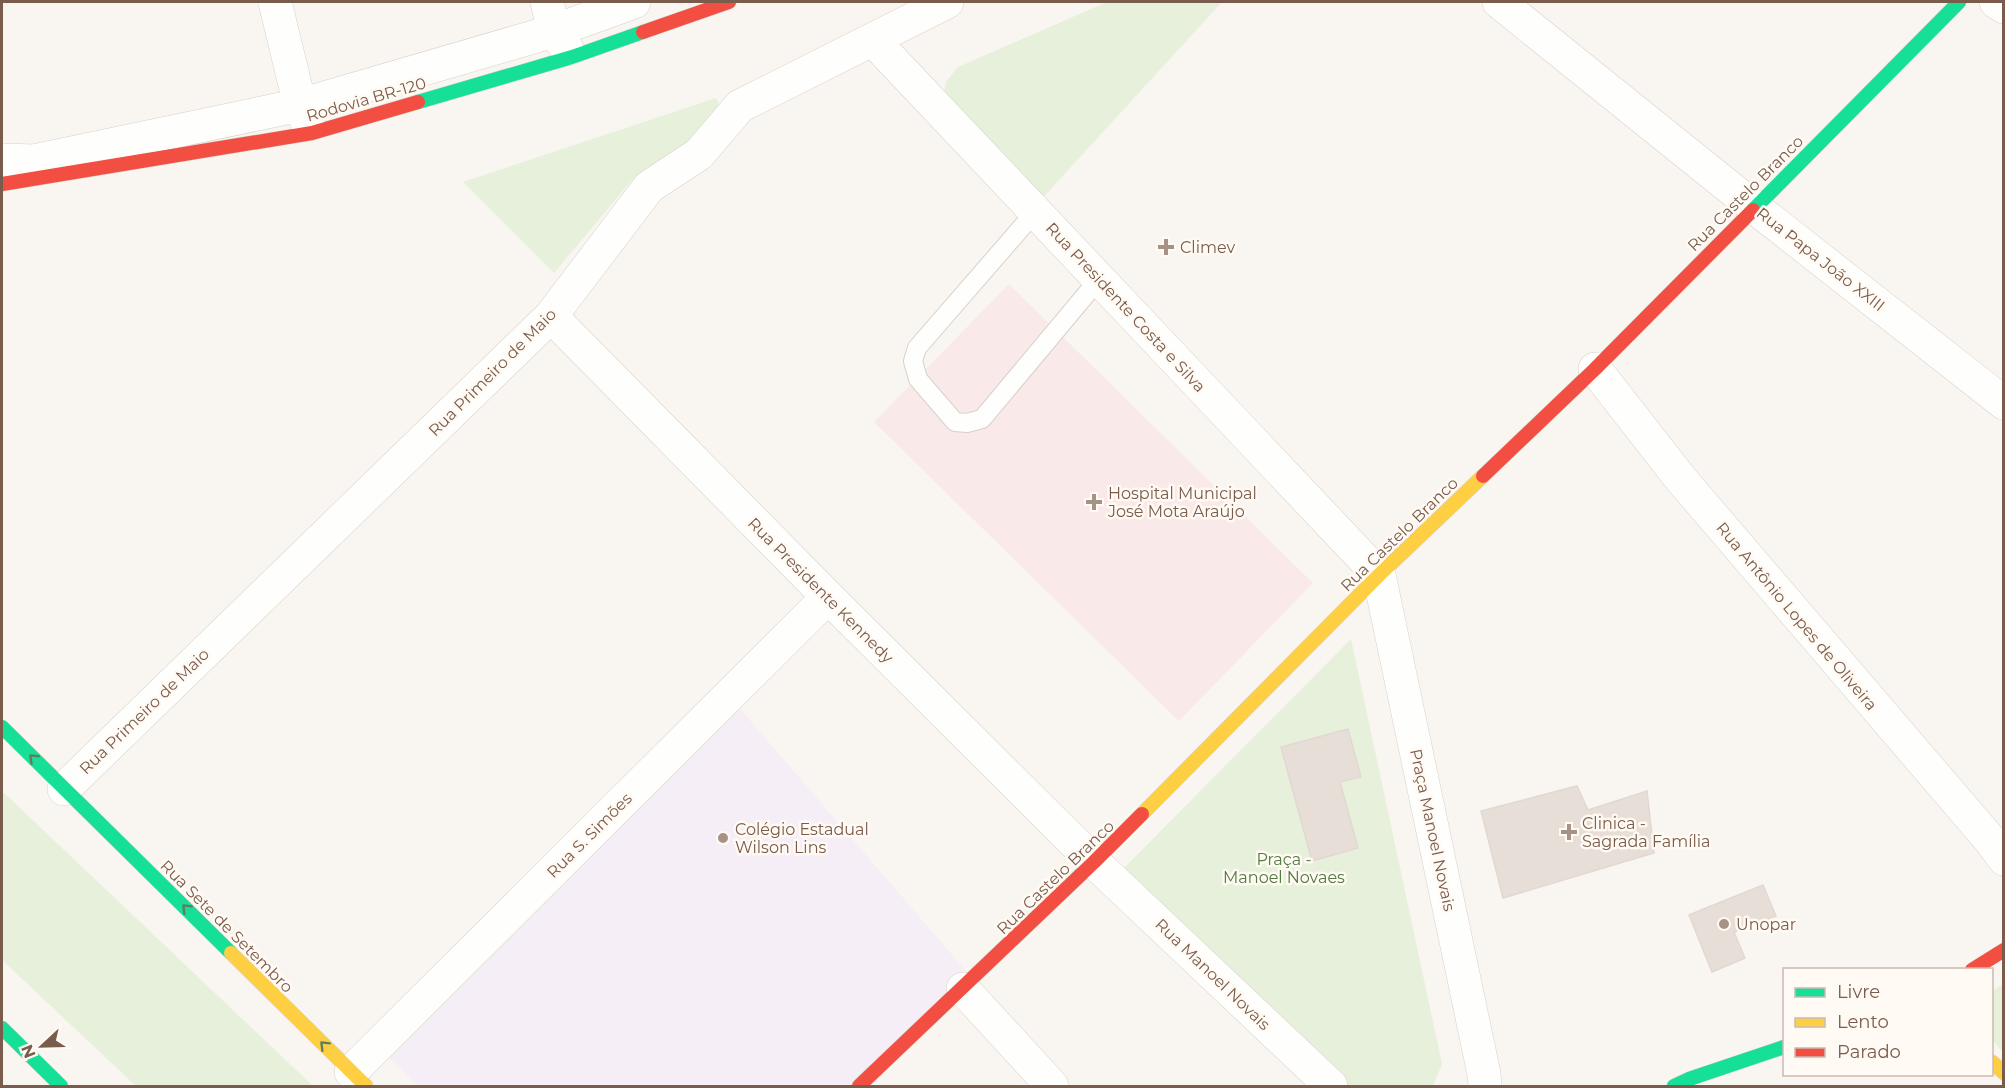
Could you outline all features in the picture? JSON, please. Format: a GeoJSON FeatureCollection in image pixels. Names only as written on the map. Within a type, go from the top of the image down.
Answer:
{"type":"FeatureCollection","features":[{"type":"Feature","properties":{"kind":"street"},"geometry":{"type":"LineString","coordinates":[[274,2],[306,119]]}},
{"type":"Feature","properties":{"kind":"street"},"geometry":{"type":"LineString","coordinates":[[2,160],[34,161],[306,119],[634,2]]}},
{"type":"Feature","properties":{"kind":"street"},"geometry":{"type":"LineString","coordinates":[[558,30],[729,2]]}},
{"type":"Feature","properties":{"kind":"street","name":"Rua Primeiro de Maio"},"geometry":{"type":"LineString","coordinates":[[64,789],[551,316],[649,187],[699,154],[740,106],[947,2]]}},
{"type":"Feature","properties":{"kind":"street","name":"Rua Papa João XXIII"},"geometry":{"type":"LineString","coordinates":[[1499,2],[1754,207],[2004,403]]}},
{"type":"Feature","properties":{"kind":"street","name":"Rua Castelo Branco"},"geometry":{"type":"LineString","coordinates":[[859,1086],[1094,862],[1379,575],[1595,369],[1959,2]]}},
{"type":"Feature","properties":{"kind":"street"},"geometry":{"type":"LineString","coordinates":[[1996,2],[2004,8]]}},
{"type":"Feature","properties":{"kind":"street","name":"Rua Presidente Costa e Silva"},"geometry":{"type":"LineString","coordinates":[[873,39],[1379,575]]}},
{"type":"Feature","properties":{"kind":"street","name":"Rodovia BR-120"},"geometry":{"type":"LineString","coordinates":[[2,184],[306,119]]}},
{"type":"Feature","properties":{"kind":"street","name":"Rua Presidente Kennedy"},"geometry":{"type":"LineString","coordinates":[[551,316],[1094,862]]}},
{"type":"Feature","properties":{"kind":"street","name":"Rua Antônio Lopes de Oliveira"},"geometry":{"type":"LineString","coordinates":[[1595,369],[1680,478],[1990,840],[2004,860]]}},
{"type":"Feature","properties":{"kind":"street","name":"Praça Manoel Novais"},"geometry":{"type":"LineString","coordinates":[[1379,575],[1480,1082]]}},
{"type":"Feature","properties":{"kind":"street","name":"Rua S. Simões"},"geometry":{"type":"LineString","coordinates":[[359,1079],[828,597]]}},
{"type":"Feature","properties":{"kind":"street","name":"Rua Sete de Setembro"},"geometry":{"type":"LineString","coordinates":[[2,728],[359,1079]]}},
{"type":"Feature","properties":{"kind":"street","name":"Rua Manoel Novais"},"geometry":{"type":"LineString","coordinates":[[1094,862],[1331,1086]]}},
{"type":"Feature","properties":{"kind":"street"},"geometry":{"type":"LineString","coordinates":[[1974,968],[2004,950]]}},
{"type":"Feature","properties":{"kind":"street"},"geometry":{"type":"LineString","coordinates":[[963,989],[1052,1086]]}},
{"type":"Feature","properties":{"kind":"street"},"geometry":{"type":"LineString","coordinates":[[2,1028],[61,1086]]}},
{"type":"Feature","properties":{"kind":"street"},"geometry":{"type":"LineString","coordinates":[[1674,1086],[1783,1048]]}},
{"type":"Feature","properties":{"kind":"lane"},"geometry":{"type":"LineString","coordinates":[[1035,212],[917,348],[913,361],[918,379],[955,422],[967,423],[982,419],[1099,279]]}},
{"type":"Feature","properties":{"kind":"lane"},"geometry":{"type":"LineString","coordinates":[[1990,1086],[2003,1073]]}},
{"type":"Feature","properties":{"kind":"shaded area","name":"Hospital Municipal José Mota Araújo"},"geometry":{"type":"Polygon","coordinates":[[[1009,284],[1313,583],[1179,721],[874,422],[1009,284]]]}},
{"type":"Feature","properties":{"kind":"shaded area","name":"Colégio Estadual Wilson Lins"},"geometry":{"type":"Polygon","coordinates":[[[729,696],[973,979],[852,1086],[419,1086],[388,1057],[729,696]]]}},
{"type":"Feature","properties":{"kind":"green space"},"geometry":{"type":"Polygon","coordinates":[[[1107,2],[1222,2],[1038,203],[944,93],[946,82],[958,67],[1107,2]]]}},
{"type":"Feature","properties":{"kind":"green space"},"geometry":{"type":"Polygon","coordinates":[[[716,98],[727,119],[632,180],[554,273],[463,182],[716,98]]]}},
{"type":"Feature","properties":{"kind":"green space","name":"Praça - Manoel Novaes"},"geometry":{"type":"Polygon","coordinates":[[[1351,639],[1442,1064],[1433,1086],[1343,1086],[1122,870],[1351,639]]]}},
{"type":"Feature","properties":{"kind":"green space"},"geometry":{"type":"Polygon","coordinates":[[[2,791],[313,1086],[136,1086],[2,960],[2,791]]]}},
{"type":"Feature","properties":{"kind":"green space"},"geometry":{"type":"Polygon","coordinates":[[[2003,984],[2003,1052],[1993,1041],[1993,990],[2003,984]]]}},
{"type":"Feature","properties":{"kind":"building"},"geometry":{"type":"Polygon","coordinates":[[[1348,729],[1361,777],[1340,782],[1358,848],[1312,861],[1281,747],[1348,729]]]}},
{"type":"Feature","properties":{"kind":"building","name":"Clinica - Sagrada Família"},"geometry":{"type":"Polygon","coordinates":[[[1577,786],[1588,810],[1647,791],[1654,853],[1503,898],[1481,811],[1577,786]]]}},
{"type":"Feature","properties":{"kind":"building","name":"Unopar"},"geometry":{"type":"Polygon","coordinates":[[[1763,885],[1776,916],[1734,932],[1745,958],[1712,972],[1689,915],[1763,885]]]}},
{"type":"Feature","properties":{"kind":"traffic: fast"},"geometry":{"type":"LineString","coordinates":[[1753,210],[1959,2]]}},
{"type":"Feature","properties":{"kind":"traffic: fast"},"geometry":{"type":"LineString","coordinates":[[418,102],[572,57],[643,32]]}},
{"type":"Feature","properties":{"kind":"traffic: fast"},"geometry":{"type":"LineString","coordinates":[[2,727],[231,953]]}},
{"type":"Feature","properties":{"kind":"traffic: fast"},"geometry":{"type":"LineString","coordinates":[[2,1028],[61,1086]]}},
{"type":"Feature","properties":{"kind":"traffic: fast"},"geometry":{"type":"LineString","coordinates":[[1674,1086],[1783,1047]]}},
{"type":"Feature","properties":{"kind":"traffic: slow"},"geometry":{"type":"LineString","coordinates":[[1142,814],[1379,575],[1483,476]]}},
{"type":"Feature","properties":{"kind":"traffic: slow"},"geometry":{"type":"LineString","coordinates":[[231,953],[366,1086]]}},
{"type":"Feature","properties":{"kind":"traffic: slow"},"geometry":{"type":"LineString","coordinates":[[1993,1063],[2004,1073]]}},
{"type":"Feature","properties":{"kind":"traffic: jam"},"geometry":{"type":"LineString","coordinates":[[643,32],[729,2]]}},
{"type":"Feature","properties":{"kind":"traffic: jam"},"geometry":{"type":"LineString","coordinates":[[2,184],[312,133],[418,102]]}},
{"type":"Feature","properties":{"kind":"traffic: jam"},"geometry":{"type":"LineString","coordinates":[[1483,476],[1595,369],[1753,210]]}},
{"type":"Feature","properties":{"kind":"traffic: jam"},"geometry":{"type":"LineString","coordinates":[[859,1086],[1142,814]]}},
{"type":"Feature","properties":{"kind":"traffic: jam"},"geometry":{"type":"LineString","coordinates":[[1975,968],[2004,950]]}},
{"type":"Feature","properties":{"kind":"place","name":"Climev"},"geometry":{"type":"Point","coordinates":[1166,247]}},
{"type":"Feature","properties":{"kind":"place","name":"Hospital Municipal José Mota Araújo"},"geometry":{"type":"Point","coordinates":[1094,502]}},
{"type":"Feature","properties":{"kind":"place","name":"Clinica - Sagrada Família"},"geometry":{"type":"Point","coordinates":[1569,832]}},
{"type":"Feature","properties":{"kind":"place","name":"Colégio Estadual Wilson Lins"},"geometry":{"type":"Point","coordinates":[723,838]}},
{"type":"Feature","properties":{"kind":"place","name":"Unopar"},"geometry":{"type":"Point","coordinates":[1724,924]}}]}
